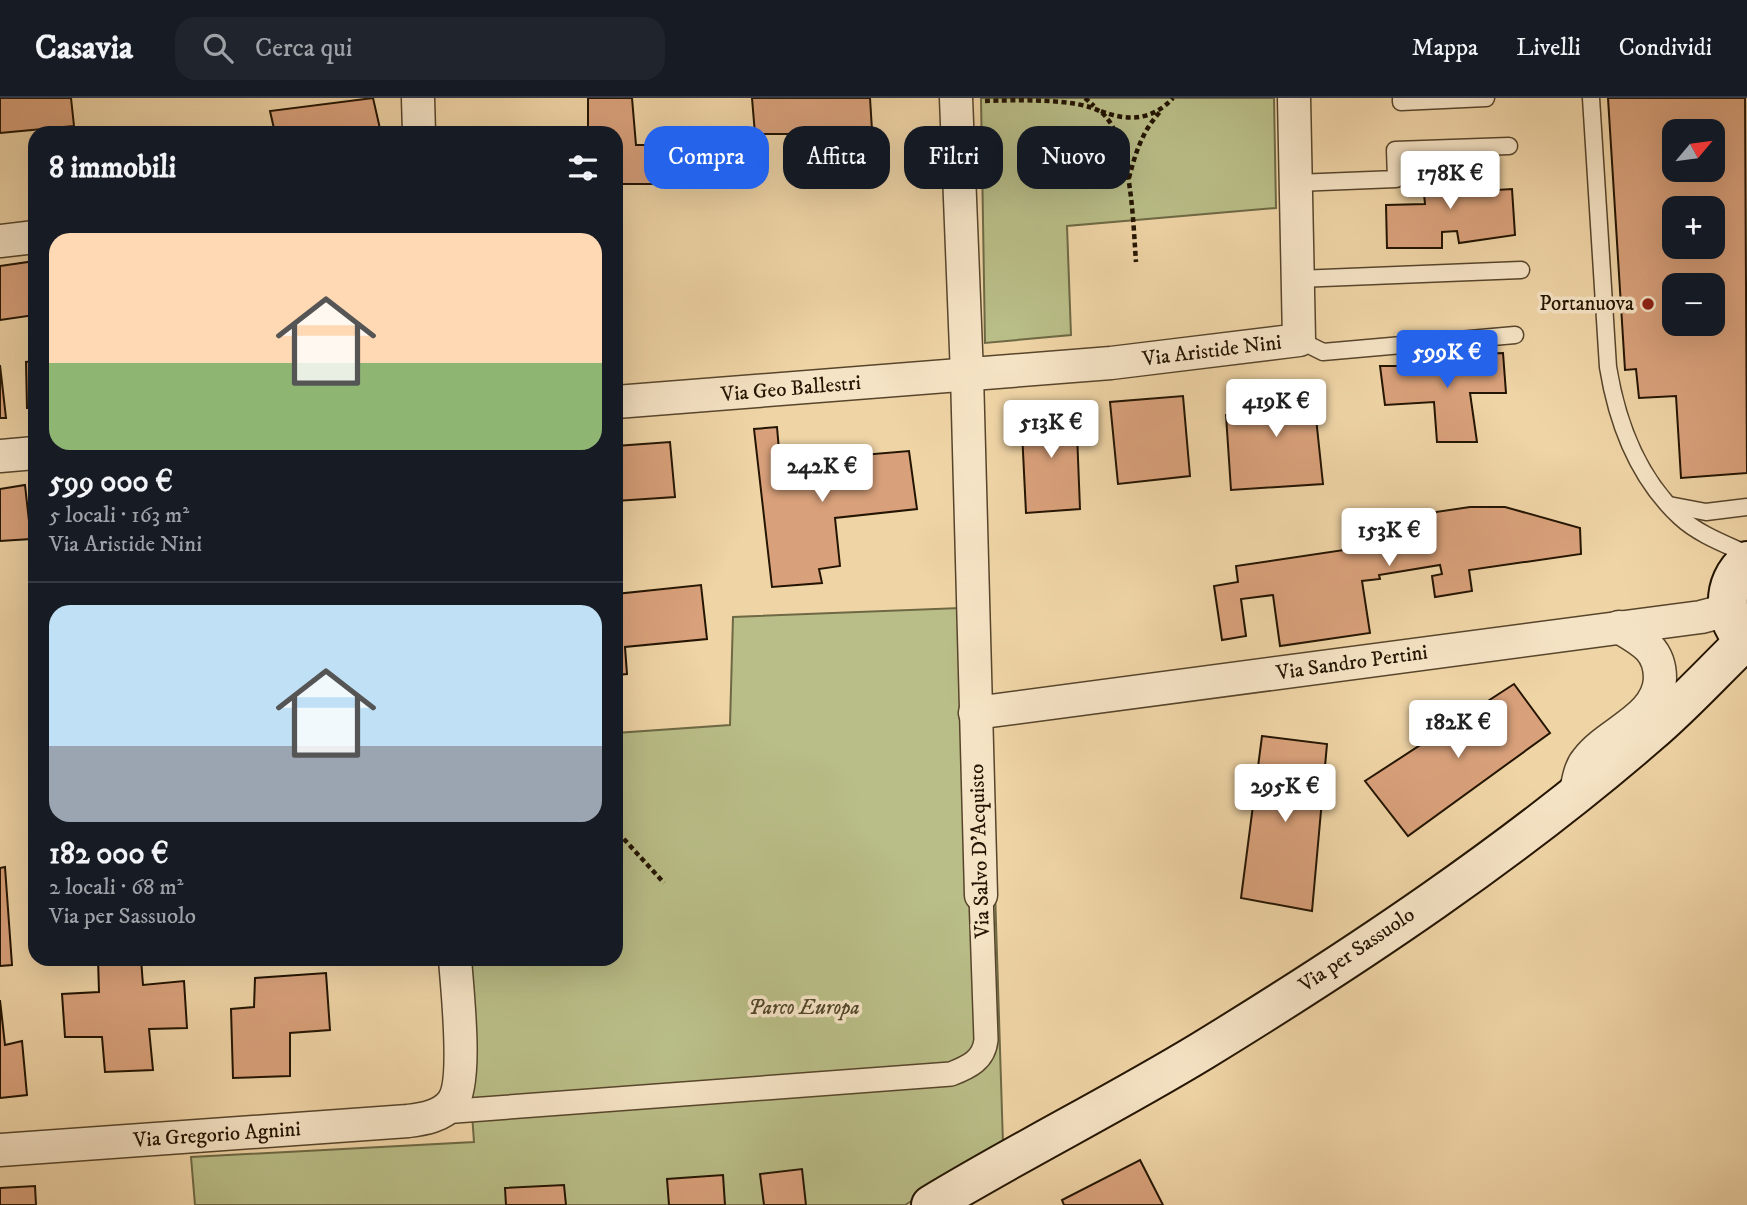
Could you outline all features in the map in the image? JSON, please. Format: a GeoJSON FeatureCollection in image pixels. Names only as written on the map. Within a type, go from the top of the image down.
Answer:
{"type":"FeatureCollection","features":[{"type":"Feature","properties":{"kind":"main road"},"geometry":{"type":"LineString","coordinates":[[1740,631],[1728,594],[1732,579],[1747,561]]}},
{"type":"Feature","properties":{"kind":"main road","name":"Via per Sassuolo"},"geometry":{"type":"LineString","coordinates":[[931,1205],[1112,1104],[1258,1016],[1423,906],[1575,795],[1652,732],[1740,631]]}},
{"type":"Feature","properties":{"kind":"street"},"geometry":{"type":"LineString","coordinates":[[418,98],[419,126]]}},
{"type":"Feature","properties":{"kind":"street","name":"Via Aristide Nini"},"geometry":{"type":"LineString","coordinates":[[967,375],[1111,363],[1300,340],[1294,98]]}},
{"type":"Feature","properties":{"kind":"street","name":"Via Salvo D'Acquisto"},"geometry":{"type":"LineString","coordinates":[[438,1114],[951,1074],[960,1071],[985,1051],[967,375],[956,100]]}},
{"type":"Feature","properties":{"kind":"street"},"geometry":{"type":"LineString","coordinates":[[0,241],[28,238]]}},
{"type":"Feature","properties":{"kind":"street","name":"Via Geo Ballestri"},"geometry":{"type":"LineString","coordinates":[[623,401],[967,375]]}},
{"type":"Feature","properties":{"kind":"street"},"geometry":{"type":"LineString","coordinates":[[0,456],[28,454]]}},
{"type":"Feature","properties":{"kind":"street","name":"Via Sandro Pertini"},"geometry":{"type":"LineString","coordinates":[[975,713],[1701,617],[1740,631]]}},
{"type":"Feature","properties":{"kind":"street"},"geometry":{"type":"LineString","coordinates":[[1575,795],[1582,767],[1587,759],[1642,713],[1656,697],[1660,684],[1658,660],[1652,649],[1619,627]]}},
{"type":"Feature","properties":{"kind":"street"},"geometry":{"type":"LineString","coordinates":[[438,1114],[452,1104],[460,1084],[455,966]]}},
{"type":"Feature","properties":{"kind":"street","name":"Via Gregorio Agnini"},"geometry":{"type":"LineString","coordinates":[[0,1150],[408,1121],[438,1114]]}},
{"type":"Feature","properties":{"kind":"lane"},"geometry":{"type":"LineString","coordinates":[[1401,98],[1401,102],[1486,98]]}},
{"type":"Feature","properties":{"kind":"lane"},"geometry":{"type":"LineString","coordinates":[[1591,98],[1608,367],[1622,426],[1636,459],[1658,494],[1682,519],[1718,541],[1747,554]]}},
{"type":"Feature","properties":{"kind":"lane"},"geometry":{"type":"LineString","coordinates":[[1296,183],[1396,179],[1395,150],[1509,146]]}},
{"type":"Feature","properties":{"kind":"lane"},"geometry":{"type":"LineString","coordinates":[[1298,279],[1521,270]]}},
{"type":"Feature","properties":{"kind":"lane"},"geometry":{"type":"LineString","coordinates":[[1300,340],[1323,352],[1515,335]]}},
{"type":"Feature","properties":{"kind":"lane"},"geometry":{"type":"LineString","coordinates":[[1669,505],[1706,512],[1747,507]]}},
{"type":"Feature","properties":{"kind":"path"},"geometry":{"type":"LineString","coordinates":[[1085,98],[1101,111],[1111,126]]}},
{"type":"Feature","properties":{"kind":"path"},"geometry":{"type":"LineString","coordinates":[[1130,176],[1139,145],[1154,118],[1173,98]]}},
{"type":"Feature","properties":{"kind":"path"},"geometry":{"type":"LineString","coordinates":[[956,100],[1054,99],[1074,102],[1127,118],[1155,113],[1166,106]]}},
{"type":"Feature","properties":{"kind":"path"},"geometry":{"type":"LineString","coordinates":[[1130,189],[1136,262]]}},
{"type":"Feature","properties":{"kind":"path"},"geometry":{"type":"LineString","coordinates":[[623,841],[664,883]]}},
{"type":"Feature","properties":{"kind":"green space"},"geometry":{"type":"Polygon","coordinates":[[[981,98],[1274,98],[1276,208],[1067,226],[1071,335],[985,343],[982,189],[1003,189],[1003,126],[981,126],[981,98]]]}},
{"type":"Feature","properties":{"kind":"green space","name":"Parco Europa"},"geometry":{"type":"Polygon","coordinates":[[[986,607],[1003,1144],[905,1205],[195,1205],[191,1157],[474,1142],[461,966],[623,966],[623,733],[730,725],[733,617],[986,607]]]}},
{"type":"Feature","properties":{"kind":"building"},"geometry":{"type":"Polygon","coordinates":[[[0,98],[71,98],[74,126],[28,126],[28,130],[0,133],[0,98]]]}},
{"type":"Feature","properties":{"kind":"building"},"geometry":{"type":"Polygon","coordinates":[[[373,98],[379,126],[273,126],[270,111],[373,98]]]}},
{"type":"Feature","properties":{"kind":"building"},"geometry":{"type":"Polygon","coordinates":[[[588,98],[632,98],[636,145],[644,145],[644,184],[623,184],[623,126],[588,126],[588,98]]]}},
{"type":"Feature","properties":{"kind":"building"},"geometry":{"type":"Polygon","coordinates":[[[752,98],[870,98],[872,126],[783,126],[783,134],[769,134],[769,126],[754,126],[752,98]]]}},
{"type":"Feature","properties":{"kind":"building","name":"Portanuova"},"geometry":{"type":"Polygon","coordinates":[[[1608,98],[1745,98],[1747,473],[1681,478],[1676,396],[1639,398],[1636,369],[1625,370],[1608,98]]]}},
{"type":"Feature","properties":{"kind":"building"},"geometry":{"type":"Polygon","coordinates":[[[1462,159],[1463,192],[1512,189],[1515,235],[1459,243],[1457,231],[1442,232],[1442,248],[1387,248],[1386,205],[1425,204],[1421,163],[1462,159]]]}},
{"type":"Feature","properties":{"kind":"building"},"geometry":{"type":"Polygon","coordinates":[[[28,262],[28,316],[0,320],[0,266],[28,262]]]}},
{"type":"Feature","properties":{"kind":"building"},"geometry":{"type":"Polygon","coordinates":[[[1503,353],[1506,393],[1470,393],[1477,442],[1437,442],[1434,402],[1385,405],[1380,366],[1451,366],[1450,355],[1503,353]]]}},
{"type":"Feature","properties":{"kind":"building"},"geometry":{"type":"Polygon","coordinates":[[[28,362],[28,408],[27,408],[28,362]]]}},
{"type":"Feature","properties":{"kind":"building"},"geometry":{"type":"Polygon","coordinates":[[[0,365],[6,418],[0,418],[0,365]]]}},
{"type":"Feature","properties":{"kind":"building"},"geometry":{"type":"Polygon","coordinates":[[[1312,380],[1323,484],[1231,490],[1226,415],[1256,411],[1254,386],[1312,380]]]}},
{"type":"Feature","properties":{"kind":"building"},"geometry":{"type":"Polygon","coordinates":[[[1183,396],[1190,476],[1118,484],[1110,402],[1183,396]]]}},
{"type":"Feature","properties":{"kind":"building"},"geometry":{"type":"Polygon","coordinates":[[[1076,408],[1080,509],[1026,513],[1021,411],[1076,408]]]}},
{"type":"Feature","properties":{"kind":"building"},"geometry":{"type":"Polygon","coordinates":[[[777,427],[780,462],[909,451],[917,509],[835,518],[840,566],[819,569],[822,583],[772,587],[754,429],[777,427]]]}},
{"type":"Feature","properties":{"kind":"building"},"geometry":{"type":"Polygon","coordinates":[[[670,442],[675,497],[623,501],[623,445],[670,442]]]}},
{"type":"Feature","properties":{"kind":"building"},"geometry":{"type":"Polygon","coordinates":[[[25,485],[28,539],[0,541],[0,489],[25,485]]]}},
{"type":"Feature","properties":{"kind":"building"},"geometry":{"type":"Polygon","coordinates":[[[1470,507],[1505,507],[1580,528],[1581,554],[1469,570],[1472,591],[1435,597],[1432,576],[1442,574],[1440,565],[1379,575],[1380,579],[1362,581],[1370,633],[1280,646],[1273,595],[1241,599],[1246,636],[1222,640],[1214,586],[1238,582],[1236,566],[1371,546],[1368,522],[1470,507]]]}},
{"type":"Feature","properties":{"kind":"building"},"geometry":{"type":"Polygon","coordinates":[[[701,585],[707,639],[625,647],[627,674],[623,674],[623,593],[701,585]]]}},
{"type":"Feature","properties":{"kind":"building"},"geometry":{"type":"Polygon","coordinates":[[[1514,684],[1550,733],[1408,836],[1365,781],[1514,684]]]}},
{"type":"Feature","properties":{"kind":"building"},"geometry":{"type":"Polygon","coordinates":[[[1262,736],[1327,744],[1312,911],[1241,898],[1262,736]]]}},
{"type":"Feature","properties":{"kind":"building"},"geometry":{"type":"Polygon","coordinates":[[[5,867],[12,965],[0,966],[0,868],[5,867]]]}},
{"type":"Feature","properties":{"kind":"building"},"geometry":{"type":"Polygon","coordinates":[[[98,966],[142,966],[143,985],[184,981],[187,1028],[149,1029],[153,1070],[105,1072],[102,1037],[65,1037],[62,994],[99,992],[98,966]]]}},
{"type":"Feature","properties":{"kind":"building"},"geometry":{"type":"Polygon","coordinates":[[[326,973],[330,1030],[290,1033],[290,1076],[233,1078],[231,1009],[254,1007],[255,978],[326,973]]]}},
{"type":"Feature","properties":{"kind":"building"},"geometry":{"type":"Polygon","coordinates":[[[0,1000],[5,1045],[22,1041],[27,1095],[0,1098],[0,1000]]]}},
{"type":"Feature","properties":{"kind":"building"},"geometry":{"type":"Polygon","coordinates":[[[1140,1160],[1163,1205],[1064,1205],[1062,1200],[1140,1160]]]}},
{"type":"Feature","properties":{"kind":"building"},"geometry":{"type":"Polygon","coordinates":[[[802,1169],[806,1205],[764,1205],[760,1174],[802,1169]]]}},
{"type":"Feature","properties":{"kind":"building"},"geometry":{"type":"Polygon","coordinates":[[[723,1175],[725,1205],[669,1205],[667,1179],[723,1175]]]}},
{"type":"Feature","properties":{"kind":"building"},"geometry":{"type":"Polygon","coordinates":[[[564,1185],[566,1205],[506,1205],[505,1188],[564,1185]]]}},
{"type":"Feature","properties":{"kind":"building"},"geometry":{"type":"Polygon","coordinates":[[[35,1186],[36,1205],[0,1205],[0,1188],[35,1186]]]}},
{"type":"Feature","properties":{"kind":"place","name":"Portanuova"},"geometry":{"type":"Point","coordinates":[1648,304]}}]}
